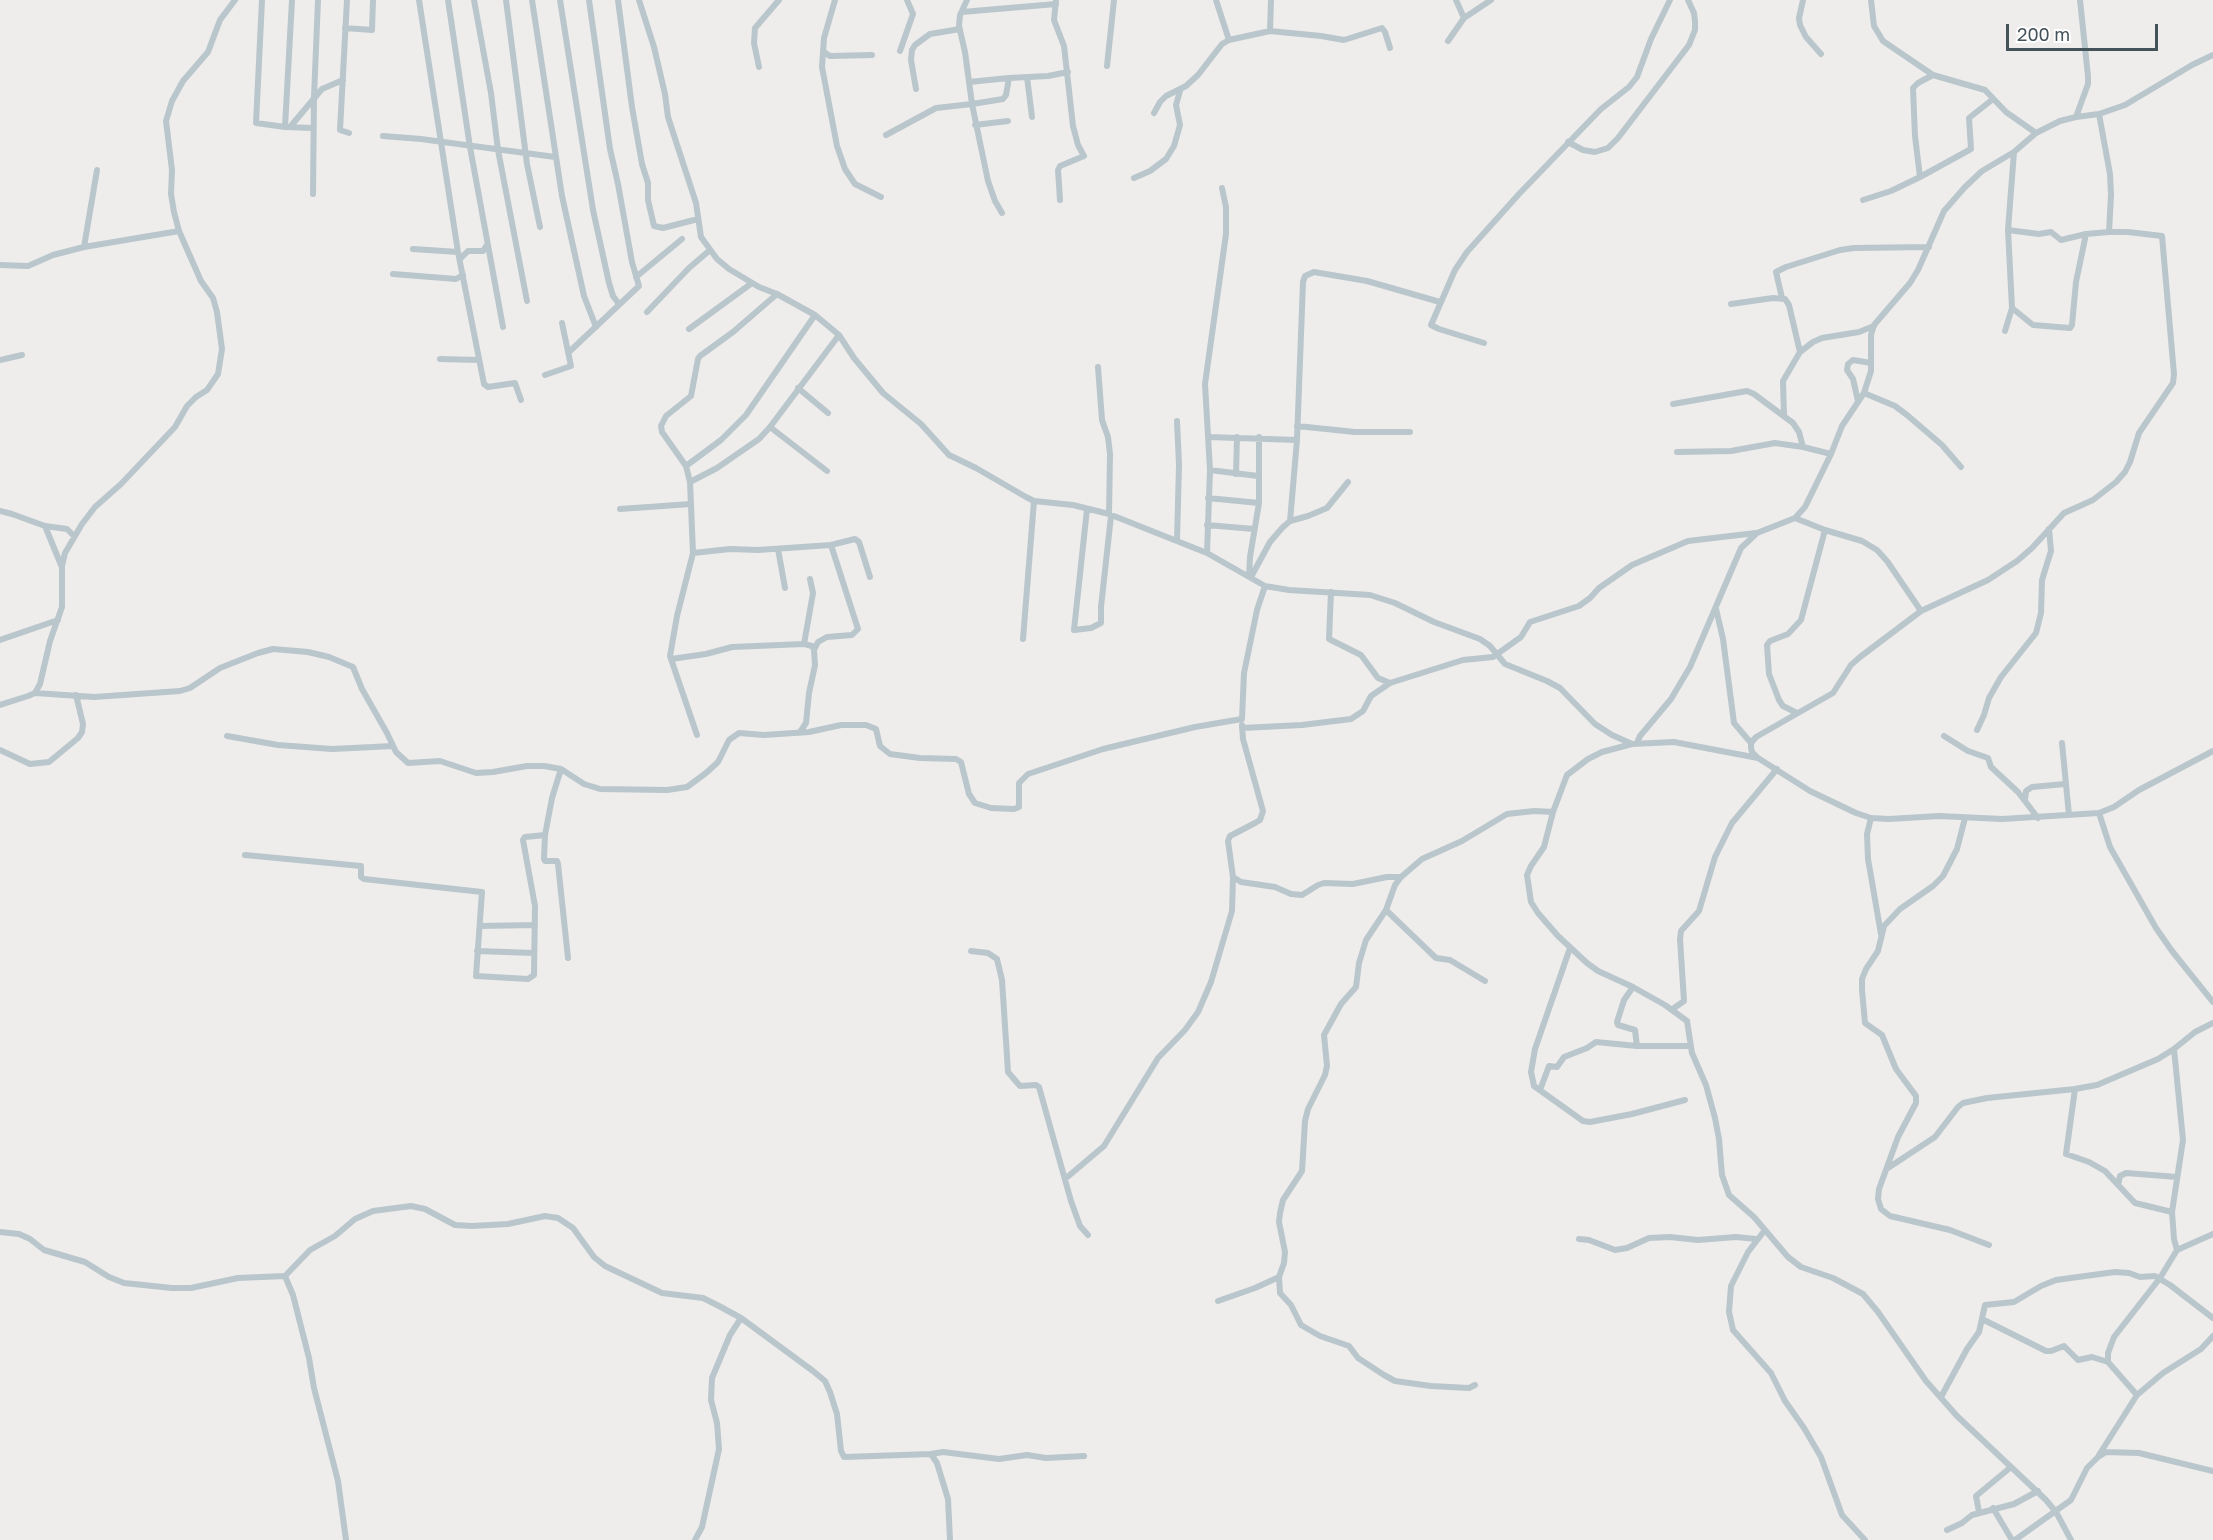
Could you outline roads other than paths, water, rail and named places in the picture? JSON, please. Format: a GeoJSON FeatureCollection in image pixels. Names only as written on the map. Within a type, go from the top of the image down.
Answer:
{"type":"FeatureCollection","features":[{"type":"Feature","properties":{"kind":"street"},"geometry":{"type":"LineString","coordinates":[[35,693],[44,673],[50,641],[58,620],[62,599],[62,566],[65,553],[74,536],[95,507],[121,484],[175,427],[191,400],[207,390],[218,374],[222,350],[216,305],[201,281],[179,231],[171,203],[172,171],[166,130],[168,110],[183,81],[208,52],[220,20],[235,0]]}},
{"type":"Feature","properties":{"kind":"street"},"geometry":{"type":"LineString","coordinates":[[262,0],[256,123],[313,128]]}},
{"type":"Feature","properties":{"kind":"street"},"geometry":{"type":"LineString","coordinates":[[287,127],[285,114],[292,0]]}},
{"type":"Feature","properties":{"kind":"street"},"geometry":{"type":"LineString","coordinates":[[313,194],[318,0]]}},
{"type":"Feature","properties":{"kind":"street"},"geometry":{"type":"LineString","coordinates":[[347,0],[340,130],[349,133]]}},
{"type":"Feature","properties":{"kind":"street"},"geometry":{"type":"LineString","coordinates":[[345,28],[372,30],[372,0]]}},
{"type":"Feature","properties":{"kind":"street"},"geometry":{"type":"LineString","coordinates":[[419,0],[458,252],[485,386],[515,383],[520,400]]}},
{"type":"Feature","properties":{"kind":"street"},"geometry":{"type":"LineString","coordinates":[[448,0],[470,147],[503,327]]}},
{"type":"Feature","properties":{"kind":"street"},"geometry":{"type":"LineString","coordinates":[[474,0],[491,93],[498,150],[527,301]]}},
{"type":"Feature","properties":{"kind":"street"},"geometry":{"type":"LineString","coordinates":[[506,0],[527,155],[540,227]]}},
{"type":"Feature","properties":{"kind":"street"},"geometry":{"type":"LineString","coordinates":[[532,0],[552,139],[556,149],[555,157],[575,259],[589,314],[596,327]]}},
{"type":"Feature","properties":{"kind":"street"},"geometry":{"type":"LineString","coordinates":[[560,0],[593,210],[609,283],[613,296],[619,304]]}},
{"type":"Feature","properties":{"kind":"street"},"geometry":{"type":"LineString","coordinates":[[569,352],[638,289],[639,284],[610,148],[590,0]]}},
{"type":"Feature","properties":{"kind":"street"},"geometry":{"type":"LineString","coordinates":[[618,0],[632,107],[642,164],[648,183],[648,200],[654,226],[663,228],[698,219]]}},
{"type":"Feature","properties":{"kind":"street"},"geometry":{"type":"LineString","coordinates":[[639,0],[651,33],[668,117],[696,203],[701,237],[729,269],[815,315],[838,335],[883,393],[921,424],[949,455],[1034,501],[1110,515],[1207,553],[1265,586],[1370,596],[1395,603],[1434,622],[1480,639],[1506,664],[1560,688],[1595,724],[1618,738],[1634,743]]}},
{"type":"Feature","properties":{"kind":"street"},"geometry":{"type":"LineString","coordinates":[[759,67],[754,43],[754,28],[779,0]]}},
{"type":"Feature","properties":{"kind":"street"},"geometry":{"type":"LineString","coordinates":[[835,0],[824,38],[822,71],[840,157],[855,184],[881,197]]}},
{"type":"Feature","properties":{"kind":"street"},"geometry":{"type":"LineString","coordinates":[[900,51],[913,14],[907,0]]}},
{"type":"Feature","properties":{"kind":"street"},"geometry":{"type":"LineString","coordinates":[[967,0],[959,21],[975,125],[988,181],[1002,213]]}},
{"type":"Feature","properties":{"kind":"street"},"geometry":{"type":"LineString","coordinates":[[1107,66],[1114,0]]}},
{"type":"Feature","properties":{"kind":"street"},"geometry":{"type":"LineString","coordinates":[[1216,0],[1229,40]]}},
{"type":"Feature","properties":{"kind":"street"},"geometry":{"type":"LineString","coordinates":[[1270,31],[1271,0]]}},
{"type":"Feature","properties":{"kind":"street"},"geometry":{"type":"LineString","coordinates":[[1456,0],[1464,18]]}},
{"type":"Feature","properties":{"kind":"street"},"geometry":{"type":"LineString","coordinates":[[1448,40],[1464,18],[1491,0]]}},
{"type":"Feature","properties":{"kind":"street"},"geometry":{"type":"LineString","coordinates":[[1484,343],[1431,325],[1461,260],[1568,142],[1637,77],[1651,39],[1670,0]]}},
{"type":"Feature","properties":{"kind":"street"},"geometry":{"type":"LineString","coordinates":[[1568,142],[1583,150],[1595,152],[1608,148],[1618,138],[1689,45],[1695,30],[1695,21],[1688,0]]}},
{"type":"Feature","properties":{"kind":"street"},"geometry":{"type":"LineString","coordinates":[[1803,0],[1799,18],[1800,25],[1806,37],[1821,54]]}},
{"type":"Feature","properties":{"kind":"street"},"geometry":{"type":"LineString","coordinates":[[2076,117],[2088,84],[2080,0]]}},
{"type":"Feature","properties":{"kind":"street"},"geometry":{"type":"LineString","coordinates":[[1873,1],[1874,26],[1879,37],[1933,75],[1981,88],[2006,112],[2036,133]]}},
{"type":"Feature","properties":{"kind":"street"},"geometry":{"type":"LineString","coordinates":[[962,12],[1056,2],[1054,21],[1064,46],[1073,126],[1078,145],[1084,156],[1060,166],[1058,170],[1060,200]]}},
{"type":"Feature","properties":{"kind":"street"},"geometry":{"type":"LineString","coordinates":[[1154,113],[1166,96],[1180,91],[1198,75],[1213,54],[1229,40],[1270,31],[1340,40],[1382,28],[1390,48]]}},
{"type":"Feature","properties":{"kind":"street"},"geometry":{"type":"LineString","coordinates":[[916,89],[911,60],[915,45],[930,34],[960,29]]}},
{"type":"Feature","properties":{"kind":"street"},"geometry":{"type":"LineString","coordinates":[[824,52],[830,56],[872,55]]}},
{"type":"Feature","properties":{"kind":"street"},"geometry":{"type":"LineString","coordinates":[[1242,728],[1302,725],[1352,719],[1363,711],[1371,696],[1390,683],[1454,662],[1490,658],[1521,637],[1530,622],[1579,606],[1599,588],[1632,565],[1688,541],[1757,533],[1795,518],[1804,507],[1831,454],[1842,426],[1864,393],[1871,363],[1871,335],[1874,326],[1910,283],[1929,247],[1944,211],[1965,187],[1982,171],[2014,152],[2048,126],[2076,117],[2099,114],[2125,105],[2213,55]]}},
{"type":"Feature","properties":{"kind":"street"},"geometry":{"type":"LineString","coordinates":[[969,82],[1068,72]]}},
{"type":"Feature","properties":{"kind":"street"},"geometry":{"type":"LineString","coordinates":[[1920,177],[1913,88],[1933,75]]}},
{"type":"Feature","properties":{"kind":"street"},"geometry":{"type":"LineString","coordinates":[[1027,77],[1032,117]]}},
{"type":"Feature","properties":{"kind":"street"},"geometry":{"type":"LineString","coordinates":[[886,135],[936,108],[1003,99],[1010,78]]}},
{"type":"Feature","properties":{"kind":"street"},"geometry":{"type":"LineString","coordinates":[[287,127],[325,87],[343,80]]}},
{"type":"Feature","properties":{"kind":"street"},"geometry":{"type":"LineString","coordinates":[[1134,178],[1150,171],[1166,159],[1174,146],[1180,125],[1176,105],[1180,91]]}},
{"type":"Feature","properties":{"kind":"street"},"geometry":{"type":"LineString","coordinates":[[1863,200],[1920,177],[1971,149],[1969,118],[1993,99]]}},
{"type":"Feature","properties":{"kind":"street"},"geometry":{"type":"LineString","coordinates":[[285,114],[300,112]]}},
{"type":"Feature","properties":{"kind":"street"},"geometry":{"type":"LineString","coordinates":[[2099,114],[2110,174],[2109,232]]}},
{"type":"Feature","properties":{"kind":"street"},"geometry":{"type":"LineString","coordinates":[[975,125],[1008,121]]}},
{"type":"Feature","properties":{"kind":"street"},"geometry":{"type":"LineString","coordinates":[[383,136],[555,157]]}},
{"type":"Feature","properties":{"kind":"street"},"geometry":{"type":"LineString","coordinates":[[2006,331],[2012,308],[2008,230],[2014,152]]}},
{"type":"Feature","properties":{"kind":"street"},"geometry":{"type":"LineString","coordinates":[[84,247],[97,170]]}},
{"type":"Feature","properties":{"kind":"street"},"geometry":{"type":"LineString","coordinates":[[1207,553],[1210,470],[1205,384],[1226,234],[1226,207],[1222,188]]}},
{"type":"Feature","properties":{"kind":"street"},"geometry":{"type":"LineString","coordinates":[[1751,743],[1756,737],[1833,693],[1851,665],[1921,611],[1988,580],[2025,554],[2064,513],[2093,500],[2116,482],[2125,472],[2139,433],[2173,381],[2163,239],[2159,235],[2109,232],[2086,234],[2061,240],[2051,232],[2039,234],[2008,230]]}},
{"type":"Feature","properties":{"kind":"street"},"geometry":{"type":"LineString","coordinates":[[0,265],[32,265],[53,255],[84,247],[179,231]]}},
{"type":"Feature","properties":{"kind":"street"},"geometry":{"type":"LineString","coordinates":[[2012,308],[2033,325],[2070,328],[2072,326],[2076,282],[2086,234]]}},
{"type":"Feature","properties":{"kind":"street"},"geometry":{"type":"LineString","coordinates":[[636,277],[682,239]]}},
{"type":"Feature","properties":{"kind":"street"},"geometry":{"type":"LineString","coordinates":[[460,259],[468,251],[483,251],[488,244]]}},
{"type":"Feature","properties":{"kind":"street"},"geometry":{"type":"LineString","coordinates":[[1782,298],[1776,272],[1786,267],[1839,250],[1929,247]]}},
{"type":"Feature","properties":{"kind":"street"},"geometry":{"type":"LineString","coordinates":[[413,249],[458,252]]}},
{"type":"Feature","properties":{"kind":"street"},"geometry":{"type":"LineString","coordinates":[[647,312],[689,268],[710,250]]}},
{"type":"Feature","properties":{"kind":"street"},"geometry":{"type":"LineString","coordinates":[[1290,521],[1297,440],[1305,276],[1314,272],[1367,281],[1440,302]]}},
{"type":"Feature","properties":{"kind":"street"},"geometry":{"type":"LineString","coordinates":[[393,274],[447,279],[460,278],[463,274]]}},
{"type":"Feature","properties":{"kind":"street"},"geometry":{"type":"LineString","coordinates":[[689,329],[752,283]]}},
{"type":"Feature","properties":{"kind":"street"},"geometry":{"type":"LineString","coordinates":[[697,735],[671,659],[677,615],[693,554],[690,482],[686,466],[662,432],[663,421],[691,396],[700,356],[734,332],[777,294]]}},
{"type":"Feature","properties":{"kind":"street"},"geometry":{"type":"LineString","coordinates":[[1731,304],[1782,298],[1787,301],[1800,352]]}},
{"type":"Feature","properties":{"kind":"street"},"geometry":{"type":"LineString","coordinates":[[686,466],[721,440],[746,415],[815,315]]}},
{"type":"Feature","properties":{"kind":"street"},"geometry":{"type":"LineString","coordinates":[[545,375],[569,367],[572,363],[562,323]]}},
{"type":"Feature","properties":{"kind":"street"},"geometry":{"type":"LineString","coordinates":[[1784,415],[1783,381],[1800,352],[1822,338],[1859,332],[1874,326]]}},
{"type":"Feature","properties":{"kind":"street"},"geometry":{"type":"LineString","coordinates":[[690,482],[717,468],[759,439],[838,335]]}},
{"type":"Feature","properties":{"kind":"street"},"geometry":{"type":"LineString","coordinates":[[0,360],[22,355]]}},
{"type":"Feature","properties":{"kind":"street"},"geometry":{"type":"LineString","coordinates":[[440,359],[479,360]]}},
{"type":"Feature","properties":{"kind":"street"},"geometry":{"type":"LineString","coordinates":[[1858,402],[1853,379],[1847,370],[1848,364],[1853,360],[1871,363]]}},
{"type":"Feature","properties":{"kind":"street"},"geometry":{"type":"LineString","coordinates":[[1087,509],[1074,630],[1091,628],[1101,623],[1110,515],[1110,454],[1108,437],[1102,420],[1098,367]]}},
{"type":"Feature","properties":{"kind":"street"},"geometry":{"type":"LineString","coordinates":[[798,388],[828,413]]}},
{"type":"Feature","properties":{"kind":"street"},"geometry":{"type":"LineString","coordinates":[[1673,404],[1747,391],[1784,415],[1799,432],[1803,447]]}},
{"type":"Feature","properties":{"kind":"street"},"geometry":{"type":"LineString","coordinates":[[1864,393],[1895,406],[1907,415],[1942,445],[1961,467]]}},
{"type":"Feature","properties":{"kind":"street"},"geometry":{"type":"LineString","coordinates":[[1177,421],[1178,541]]}},
{"type":"Feature","properties":{"kind":"street"},"geometry":{"type":"LineString","coordinates":[[1297,426],[1363,432],[1410,432]]}},
{"type":"Feature","properties":{"kind":"street"},"geometry":{"type":"LineString","coordinates":[[770,427],[826,471]]}},
{"type":"Feature","properties":{"kind":"street"},"geometry":{"type":"LineString","coordinates":[[1208,437],[1297,440]]}},
{"type":"Feature","properties":{"kind":"street"},"geometry":{"type":"LineString","coordinates":[[1236,474],[1237,437]]}},
{"type":"Feature","properties":{"kind":"street"},"geometry":{"type":"LineString","coordinates":[[1250,576],[1259,503],[1259,437]]}},
{"type":"Feature","properties":{"kind":"street"},"geometry":{"type":"LineString","coordinates":[[1677,452],[1731,451],[1775,443],[1831,454]]}},
{"type":"Feature","properties":{"kind":"street"},"geometry":{"type":"LineString","coordinates":[[1210,470],[1258,476]]}},
{"type":"Feature","properties":{"kind":"street"},"geometry":{"type":"LineString","coordinates":[[1250,576],[1270,542],[1290,521],[1327,508],[1348,482]]}},
{"type":"Feature","properties":{"kind":"street"},"geometry":{"type":"LineString","coordinates":[[1208,498],[1259,503]]}},
{"type":"Feature","properties":{"kind":"street"},"geometry":{"type":"LineString","coordinates":[[1023,639],[1034,501]]}},
{"type":"Feature","properties":{"kind":"street"},"geometry":{"type":"LineString","coordinates":[[620,509],[691,504]]}},
{"type":"Feature","properties":{"kind":"street"},"geometry":{"type":"LineString","coordinates":[[0,511],[45,526],[67,529],[74,536]]}},
{"type":"Feature","properties":{"kind":"street"},"geometry":{"type":"LineString","coordinates":[[1795,518],[1862,541],[1882,555],[1921,611]]}},
{"type":"Feature","properties":{"kind":"street"},"geometry":{"type":"LineString","coordinates":[[1208,525],[1254,529]]}},
{"type":"Feature","properties":{"kind":"street"},"geometry":{"type":"LineString","coordinates":[[45,526],[62,566]]}},
{"type":"Feature","properties":{"kind":"street"},"geometry":{"type":"LineString","coordinates":[[1977,730],[1989,698],[2001,677],[2036,633],[2041,613],[2042,580],[2051,551],[2049,529]]}},
{"type":"Feature","properties":{"kind":"street"},"geometry":{"type":"LineString","coordinates":[[1797,713],[1783,706],[1779,700],[1769,674],[1767,645],[1770,641],[1788,634],[1801,620],[1825,530]]}},
{"type":"Feature","properties":{"kind":"street"},"geometry":{"type":"LineString","coordinates":[[1634,743],[1680,685],[1716,609],[1736,557],[1741,548],[1757,533]]}},
{"type":"Feature","properties":{"kind":"street"},"geometry":{"type":"LineString","coordinates":[[693,554],[730,549],[778,549],[831,545],[858,540],[870,577]]}},
{"type":"Feature","properties":{"kind":"street"},"geometry":{"type":"LineString","coordinates":[[800,733],[806,723],[808,693],[815,665],[814,650],[818,642],[826,637],[852,635],[858,629],[831,545]]}},
{"type":"Feature","properties":{"kind":"street"},"geometry":{"type":"LineString","coordinates":[[778,549],[785,588]]}},
{"type":"Feature","properties":{"kind":"street"},"geometry":{"type":"LineString","coordinates":[[804,644],[813,593],[810,579]]}},
{"type":"Feature","properties":{"kind":"street"},"geometry":{"type":"LineString","coordinates":[[1065,1179],[1104,1146],[1158,1058],[1185,1030],[1198,1012],[1211,982],[1232,911],[1233,877],[1228,842],[1230,836],[1260,820],[1263,812],[1242,728],[1242,719],[1244,673],[1257,610],[1265,586]]}},
{"type":"Feature","properties":{"kind":"street"},"geometry":{"type":"LineString","coordinates":[[1331,592],[1329,639],[1361,655],[1378,678],[1390,683]]}},
{"type":"Feature","properties":{"kind":"street"},"geometry":{"type":"LineString","coordinates":[[1716,609],[1724,639],[1734,723],[1751,743],[1752,752],[1810,791],[1870,818],[1939,816],[2038,818],[2099,813],[2114,807],[2139,790],[2213,751]]}},
{"type":"Feature","properties":{"kind":"street"},"geometry":{"type":"LineString","coordinates":[[0,640],[58,620]]}},
{"type":"Feature","properties":{"kind":"street"},"geometry":{"type":"LineString","coordinates":[[671,659],[706,654],[732,647],[804,644],[812,646],[814,650]]}},
{"type":"Feature","properties":{"kind":"street"},"geometry":{"type":"LineString","coordinates":[[0,705],[35,693],[117,696],[180,692],[220,669],[266,650],[319,653],[353,667],[362,689],[399,757],[408,763],[440,761],[477,772],[493,772],[527,765],[544,766],[561,769],[584,784],[600,789],[613,791],[679,789],[693,784],[718,762],[733,735],[744,732],[764,735],[800,733],[841,725],[872,727],[878,732],[880,746],[890,754],[956,759],[961,762],[969,794],[975,803],[992,808],[1014,809],[1019,807],[1019,783],[1028,774],[1103,749],[1195,727],[1242,719]]}},
{"type":"Feature","properties":{"kind":"street"},"geometry":{"type":"LineString","coordinates":[[0,750],[30,764],[38,765],[53,758],[82,732],[84,724],[76,695]]}},
{"type":"Feature","properties":{"kind":"street"},"geometry":{"type":"LineString","coordinates":[[227,736],[278,746],[332,749],[393,746]]}},
{"type":"Feature","properties":{"kind":"street"},"geometry":{"type":"LineString","coordinates":[[1944,736],[1968,751],[1988,758],[1991,767],[2025,800],[2038,818]]}},
{"type":"Feature","properties":{"kind":"street"},"geometry":{"type":"LineString","coordinates":[[1758,758],[1686,743],[1634,743],[1602,752],[1575,767],[1567,775],[1553,812],[1544,847],[1527,875],[1531,902],[1538,914],[1570,948],[1598,971],[1632,987],[1687,1021],[1694,1060],[1706,1085],[1714,1118],[1726,1189],[1777,1245],[1801,1267],[1841,1282],[1863,1294],[1926,1381],[1957,1416],[2038,1491],[2056,1512],[2071,1540]]}},
{"type":"Feature","properties":{"kind":"street"},"geometry":{"type":"LineString","coordinates":[[2062,743],[2068,815]]}},
{"type":"Feature","properties":{"kind":"street"},"geometry":{"type":"LineString","coordinates":[[561,769],[552,798],[545,835],[544,859],[545,861],[557,861],[558,864],[568,958]]}},
{"type":"Feature","properties":{"kind":"street"},"geometry":{"type":"LineString","coordinates":[[1674,1011],[1674,1008],[1684,1001],[1681,931],[1699,911],[1715,857],[1732,823],[1777,769]]}},
{"type":"Feature","properties":{"kind":"street"},"geometry":{"type":"LineString","coordinates":[[2025,800],[2026,791],[2032,787],[2065,784]]}},
{"type":"Feature","properties":{"kind":"street"},"geometry":{"type":"LineString","coordinates":[[1475,1385],[1469,1388],[1440,1388],[1395,1381],[1358,1358],[1349,1346],[1320,1336],[1301,1325],[1291,1305],[1280,1293],[1279,1277],[1286,1252],[1279,1222],[1280,1213],[1283,1200],[1302,1171],[1305,1121],[1327,1066],[1324,1035],[1341,1004],[1356,987],[1359,963],[1366,940],[1386,910],[1395,885],[1401,876],[1422,859],[1462,841],[1507,814],[1534,811],[1553,812]]}},
{"type":"Feature","properties":{"kind":"street"},"geometry":{"type":"LineString","coordinates":[[2099,813],[2110,847],[2146,910],[2172,951],[2213,1002]]}},
{"type":"Feature","properties":{"kind":"street"},"geometry":{"type":"LineString","coordinates":[[1870,818],[1867,834],[1868,858],[1881,934]]}},
{"type":"Feature","properties":{"kind":"street"},"geometry":{"type":"LineString","coordinates":[[1965,818],[1957,849],[1943,876],[1933,886],[1899,909],[1889,919],[1881,934],[1878,951],[1862,979],[1863,1015],[1868,1026],[1882,1035],[1896,1069],[1905,1084],[1914,1092],[1916,1103],[1898,1137],[1879,1189],[1878,1199],[1881,1209],[1890,1216],[1950,1230],[1989,1245]]}},
{"type":"Feature","properties":{"kind":"street"},"geometry":{"type":"LineString","coordinates":[[245,855],[361,866],[361,877],[364,879],[482,892],[476,974],[478,977],[532,978],[534,975],[534,896],[523,840],[525,837],[545,835]]}},
{"type":"Feature","properties":{"kind":"street"},"geometry":{"type":"LineString","coordinates":[[1233,877],[1241,882],[1275,887],[1302,896],[1323,883],[1353,884],[1401,876]]}},
{"type":"Feature","properties":{"kind":"street"},"geometry":{"type":"LineString","coordinates":[[1386,910],[1436,958],[1450,960],[1485,981]]}},
{"type":"Feature","properties":{"kind":"street"},"geometry":{"type":"LineString","coordinates":[[480,926],[535,926]]}},
{"type":"Feature","properties":{"kind":"street"},"geometry":{"type":"LineString","coordinates":[[1570,948],[1532,1065],[1534,1086],[1583,1121],[1590,1122],[1685,1100]]}},
{"type":"Feature","properties":{"kind":"street"},"geometry":{"type":"LineString","coordinates":[[477,951],[534,953]]}},
{"type":"Feature","properties":{"kind":"street"},"geometry":{"type":"LineString","coordinates":[[971,951],[994,955],[999,964],[1008,1072],[1020,1086],[1036,1085],[1039,1087],[1080,1226],[1088,1235]]}},
{"type":"Feature","properties":{"kind":"street"},"geometry":{"type":"LineString","coordinates":[[1632,987],[1624,1000],[1617,1022],[1618,1025],[1635,1030],[1637,1046]]}},
{"type":"Feature","properties":{"kind":"street"},"geometry":{"type":"LineString","coordinates":[[1887,1168],[1935,1137],[1963,1103],[2097,1085],[2174,1049],[2195,1032],[2213,1023]]}},
{"type":"Feature","properties":{"kind":"street"},"geometry":{"type":"LineString","coordinates":[[1540,1090],[1548,1066],[1557,1067],[1564,1057],[1596,1042],[1637,1046],[1691,1046]]}},
{"type":"Feature","properties":{"kind":"street"},"geometry":{"type":"LineString","coordinates":[[2174,1049],[2184,1140],[2172,1212],[2177,1250]]}},
{"type":"Feature","properties":{"kind":"street"},"geometry":{"type":"LineString","coordinates":[[2075,1089],[2066,1154],[2099,1168],[2135,1203],[2172,1212]]}},
{"type":"Feature","properties":{"kind":"street"},"geometry":{"type":"LineString","coordinates":[[2118,1185],[2120,1176],[2126,1173],[2177,1178]]}},
{"type":"Feature","properties":{"kind":"street"},"geometry":{"type":"LineString","coordinates":[[0,1232],[19,1234],[44,1250],[85,1262],[109,1278],[124,1283],[191,1288],[238,1278],[285,1276],[310,1250],[335,1236],[356,1219],[373,1211],[411,1206],[425,1209],[455,1225],[472,1226],[508,1224],[545,1216],[558,1218],[573,1228],[594,1257],[605,1266],[662,1293],[703,1298],[741,1318],[825,1381],[837,1414],[841,1451],[844,1457],[943,1452],[999,1459],[1027,1455],[1046,1458],[1084,1456]]}},
{"type":"Feature","properties":{"kind":"street"},"geometry":{"type":"LineString","coordinates":[[1765,1230],[1756,1239],[1731,1286],[1729,1312],[1733,1330],[1771,1373],[1785,1401],[1821,1457],[1842,1515],[1865,1540]]}},
{"type":"Feature","properties":{"kind":"street"},"geometry":{"type":"LineString","coordinates":[[1579,1239],[1621,1250],[1649,1238],[1670,1237],[1698,1240],[1736,1236],[1756,1239]]}},
{"type":"Feature","properties":{"kind":"street"},"geometry":{"type":"LineString","coordinates":[[2108,1362],[2108,1353],[2114,1337],[2160,1278],[2177,1250],[2212,1236]]}},
{"type":"Feature","properties":{"kind":"street"},"geometry":{"type":"LineString","coordinates":[[1941,1397],[1979,1332],[1983,1309],[1988,1303],[2014,1302],[2056,1280],[2115,1272],[2160,1278],[2213,1318]]}},
{"type":"Feature","properties":{"kind":"street"},"geometry":{"type":"LineString","coordinates":[[285,1276],[293,1295],[338,1481],[346,1540]]}},
{"type":"Feature","properties":{"kind":"street"},"geometry":{"type":"LineString","coordinates":[[1218,1301],[1279,1277]]}},
{"type":"Feature","properties":{"kind":"street"},"geometry":{"type":"LineString","coordinates":[[695,1540],[702,1527],[719,1449],[717,1423],[711,1400],[712,1378],[730,1335],[741,1318]]}},
{"type":"Feature","properties":{"kind":"street"},"geometry":{"type":"LineString","coordinates":[[1982,1319],[2010,1335],[2046,1350],[2051,1351],[2064,1346],[2078,1360],[2092,1357],[2108,1362],[2138,1395]]}},
{"type":"Feature","properties":{"kind":"street"},"geometry":{"type":"LineString","coordinates":[[1994,1508],[2014,1540],[2056,1512],[2071,1500],[2087,1468],[2098,1457],[2138,1395],[2163,1373],[2201,1349],[2213,1336]]}},
{"type":"Feature","properties":{"kind":"street"},"geometry":{"type":"LineString","coordinates":[[2098,1457],[2106,1452],[2114,1451],[2139,1453],[2213,1471]]}},
{"type":"Feature","properties":{"kind":"street"},"geometry":{"type":"LineString","coordinates":[[931,1454],[937,1463],[948,1499],[950,1540]]}},
{"type":"Feature","properties":{"kind":"street"},"geometry":{"type":"LineString","coordinates":[[1979,1512],[1976,1496],[2011,1467]]}},
{"type":"Feature","properties":{"kind":"street"},"geometry":{"type":"LineString","coordinates":[[1947,1530],[1979,1512],[2014,1504],[2038,1491]]}}]}
